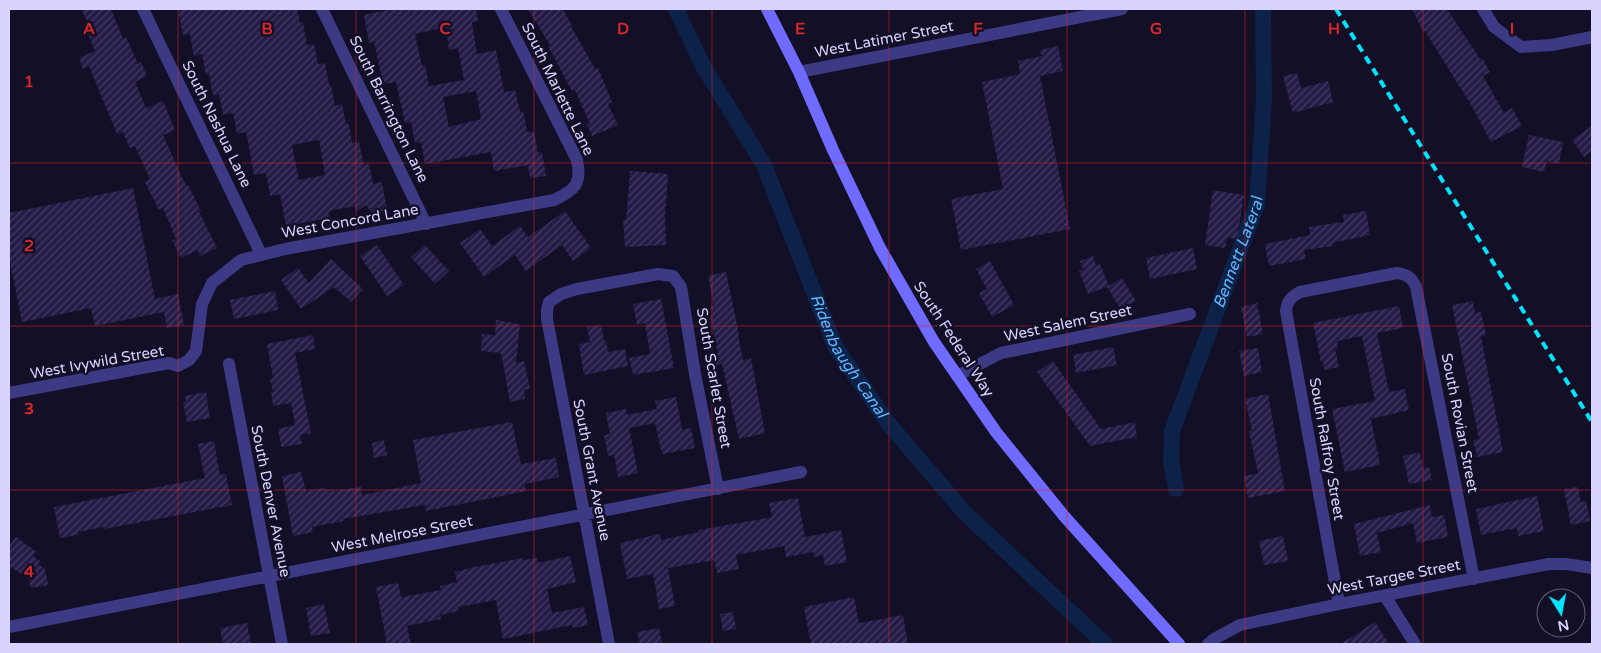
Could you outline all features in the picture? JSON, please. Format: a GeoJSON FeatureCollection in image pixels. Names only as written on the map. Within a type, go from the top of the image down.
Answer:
{"type":"FeatureCollection","features":[{"type":"Feature","properties":{"kind":"main road","name":"South Federal Way"},"geometry":{"type":"LineString","coordinates":[[767,9],[799,72],[833,150],[880,248],[934,342],[996,432],[1058,509],[1179,644]]}},
{"type":"Feature","properties":{"kind":"street","name":"South Nashua Lane"},"geometry":{"type":"LineString","coordinates":[[143,9],[261,254]]}},
{"type":"Feature","properties":{"kind":"street","name":"South Barrington Lane"},"geometry":{"type":"LineString","coordinates":[[322,9],[426,224]]}},
{"type":"Feature","properties":{"kind":"street","name":"South Marlette Lane"},"geometry":{"type":"LineString","coordinates":[[501,9],[576,160],[579,172],[576,185]]}},
{"type":"Feature","properties":{"kind":"street","name":"West Latimer Street"},"geometry":{"type":"LineString","coordinates":[[799,72],[1122,9]]}},
{"type":"Feature","properties":{"kind":"street"},"geometry":{"type":"LineString","coordinates":[[1483,9],[1494,27],[1521,47],[1552,45],[1592,37]]}},
{"type":"Feature","properties":{"kind":"street","name":"West Concord Lane"},"geometry":{"type":"LineString","coordinates":[[189,360],[196,351],[202,304],[212,283],[241,260],[261,254],[554,200],[566,194],[576,185]]}},
{"type":"Feature","properties":{"kind":"street","name":"South Ralfroy Street"},"geometry":{"type":"LineString","coordinates":[[1338,604],[1286,311],[1289,300],[1300,292],[1396,273],[1409,276]]}},
{"type":"Feature","properties":{"kind":"street","name":"South Grant Avenue"},"geometry":{"type":"LineString","coordinates":[[608,644],[546,319],[547,310],[550,302],[561,294],[577,289],[658,274],[674,276]]}},
{"type":"Feature","properties":{"kind":"street","name":"South Scarlet Street"},"geometry":{"type":"LineString","coordinates":[[674,276],[681,287],[695,374],[718,489]]}},
{"type":"Feature","properties":{"kind":"street","name":"South Rovian Street"},"geometry":{"type":"LineString","coordinates":[[1409,276],[1414,281],[1416,287],[1474,579]]}},
{"type":"Feature","properties":{"kind":"street","name":"West Salem Street"},"geometry":{"type":"LineString","coordinates":[[957,376],[1001,354],[1016,350],[1190,314]]}},
{"type":"Feature","properties":{"kind":"street","name":"West Ivywild Street"},"geometry":{"type":"LineString","coordinates":[[9,393],[169,364],[178,366],[189,360]]}},
{"type":"Feature","properties":{"kind":"street","name":"South Denver Avenue"},"geometry":{"type":"LineString","coordinates":[[229,364],[282,644]]}},
{"type":"Feature","properties":{"kind":"street","name":"West Melrose Street"},"geometry":{"type":"LineString","coordinates":[[9,628],[801,472]]}},
{"type":"Feature","properties":{"kind":"street","name":"West Targee Street"},"geometry":{"type":"LineString","coordinates":[[1208,644],[1240,625],[1338,604],[1549,564],[1566,564],[1592,568]]}},
{"type":"Feature","properties":{"kind":"street"},"geometry":{"type":"LineString","coordinates":[[1385,596],[1415,644]]}},
{"type":"Feature","properties":{"kind":"building"},"geometry":{"type":"Polygon","coordinates":[[[81,9],[111,9],[123,39],[126,37],[138,64],[141,62],[147,76],[135,82],[146,108],[163,101],[175,130],[163,135],[186,186],[188,185],[201,211],[199,212],[217,248],[200,256],[198,250],[181,258],[172,240],[176,239],[163,208],[159,210],[145,182],[150,179],[135,146],[130,148],[123,132],[117,134],[89,66],[83,69],[79,58],[95,51],[86,29],[90,27],[81,9]]]}},
{"type":"Feature","properties":{"kind":"building"},"geometry":{"type":"Polygon","coordinates":[[[178,9],[297,9],[300,23],[303,22],[307,45],[314,44],[318,64],[325,63],[335,106],[342,104],[346,124],[349,124],[352,143],[359,142],[364,165],[369,164],[373,184],[382,182],[387,210],[372,213],[366,205],[356,212],[355,206],[329,211],[330,218],[286,226],[280,194],[270,196],[266,173],[254,175],[246,132],[237,134],[233,113],[223,115],[219,94],[213,95],[209,74],[206,75],[202,54],[194,56],[190,34],[183,35],[178,9]],[[319,140],[292,145],[299,180],[325,175],[319,140]]]}},
{"type":"Feature","properties":{"kind":"building"},"geometry":{"type":"Polygon","coordinates":[[[392,9],[476,9],[478,21],[472,22],[477,54],[496,50],[504,92],[515,90],[520,112],[523,111],[527,132],[534,131],[538,153],[542,152],[546,176],[530,178],[528,165],[494,171],[491,152],[425,164],[421,142],[415,143],[411,122],[405,123],[396,82],[383,84],[374,42],[369,43],[364,15],[392,9]],[[446,27],[415,34],[422,66],[425,65],[429,86],[464,80],[458,48],[449,50],[446,27]],[[476,91],[443,97],[449,127],[481,119],[476,91]]]}},
{"type":"Feature","properties":{"kind":"building"},"geometry":{"type":"Polygon","coordinates":[[[528,9],[563,9],[595,69],[598,68],[612,102],[608,104],[618,125],[592,136],[587,125],[590,124],[575,90],[572,91],[548,46],[550,45],[528,9]]]}},
{"type":"Feature","properties":{"kind":"building"},"geometry":{"type":"Polygon","coordinates":[[[1412,9],[1447,9],[1490,72],[1483,76],[1504,113],[1512,108],[1522,126],[1491,142],[1471,105],[1425,31],[1423,31],[1412,9]]]}},
{"type":"Feature","properties":{"kind":"building"},"geometry":{"type":"Polygon","coordinates":[[[1058,46],[1063,71],[1040,76],[1070,229],[961,250],[951,199],[1003,189],[982,82],[1020,74],[1018,61],[1042,56],[1040,50],[1058,46]]]}},
{"type":"Feature","properties":{"kind":"building"},"geometry":{"type":"Polygon","coordinates":[[[1297,73],[1301,88],[1328,81],[1333,102],[1293,113],[1283,76],[1297,73]]]}},
{"type":"Feature","properties":{"kind":"building"},"geometry":{"type":"Polygon","coordinates":[[[1592,126],[1592,151],[1584,157],[1572,140],[1592,126]]]}},
{"type":"Feature","properties":{"kind":"building"},"geometry":{"type":"Polygon","coordinates":[[[1529,135],[1563,142],[1559,164],[1547,161],[1544,172],[1522,167],[1529,135]]]}},
{"type":"Feature","properties":{"kind":"building"},"geometry":{"type":"Polygon","coordinates":[[[630,171],[668,174],[665,216],[666,245],[625,247],[623,220],[626,220],[630,171]]]}},
{"type":"Feature","properties":{"kind":"building"},"geometry":{"type":"Polygon","coordinates":[[[133,188],[155,299],[178,294],[184,325],[167,328],[164,312],[95,326],[91,308],[22,322],[9,257],[9,213],[133,188]]]}},
{"type":"Feature","properties":{"kind":"building"},"geometry":{"type":"Polygon","coordinates":[[[1213,190],[1244,195],[1237,239],[1227,238],[1225,248],[1205,245],[1213,190]]]}},
{"type":"Feature","properties":{"kind":"building"},"geometry":{"type":"Polygon","coordinates":[[[565,211],[591,248],[573,261],[562,245],[526,271],[515,255],[484,277],[460,243],[480,229],[492,246],[520,226],[528,237],[565,211]]]}},
{"type":"Feature","properties":{"kind":"building"},"geometry":{"type":"Polygon","coordinates":[[[1366,211],[1370,235],[1332,243],[1333,246],[1304,250],[1306,259],[1269,266],[1265,244],[1310,235],[1309,227],[1344,222],[1343,215],[1366,211]]]}},
{"type":"Feature","properties":{"kind":"building"},"geometry":{"type":"Polygon","coordinates":[[[377,245],[404,285],[387,296],[360,256],[377,245]]]}},
{"type":"Feature","properties":{"kind":"building"},"geometry":{"type":"Polygon","coordinates":[[[425,245],[449,271],[435,284],[411,257],[425,245]]]}},
{"type":"Feature","properties":{"kind":"building"},"geometry":{"type":"Polygon","coordinates":[[[1193,248],[1197,269],[1150,279],[1146,258],[1193,248]]]}},
{"type":"Feature","properties":{"kind":"building"},"geometry":{"type":"Polygon","coordinates":[[[1093,256],[1096,265],[1100,264],[1109,286],[1088,294],[1079,271],[1083,269],[1080,261],[1093,256]]]}},
{"type":"Feature","properties":{"kind":"building"},"geometry":{"type":"Polygon","coordinates":[[[331,259],[363,289],[351,302],[334,287],[301,309],[281,280],[298,268],[309,283],[331,259]]]}},
{"type":"Feature","properties":{"kind":"building"},"geometry":{"type":"Polygon","coordinates":[[[990,261],[1014,305],[992,317],[979,293],[987,289],[976,269],[990,261]]]}},
{"type":"Feature","properties":{"kind":"building"},"geometry":{"type":"Polygon","coordinates":[[[726,272],[743,360],[751,358],[765,433],[739,439],[722,364],[713,367],[710,354],[718,353],[710,315],[713,315],[711,307],[714,306],[708,276],[726,272]]]}},
{"type":"Feature","properties":{"kind":"building"},"geometry":{"type":"Polygon","coordinates":[[[1122,278],[1136,301],[1121,310],[1107,287],[1122,278]]]}},
{"type":"Feature","properties":{"kind":"building"},"geometry":{"type":"Polygon","coordinates":[[[275,291],[278,310],[234,319],[230,300],[275,291]]]}},
{"type":"Feature","properties":{"kind":"building"},"geometry":{"type":"Polygon","coordinates":[[[661,299],[674,368],[633,375],[629,358],[650,354],[645,323],[637,325],[633,304],[661,299]]]}},
{"type":"Feature","properties":{"kind":"building"},"geometry":{"type":"Polygon","coordinates":[[[1473,301],[1475,313],[1481,312],[1486,335],[1481,336],[1503,452],[1477,457],[1473,440],[1479,439],[1452,305],[1473,301]]]}},
{"type":"Feature","properties":{"kind":"building"},"geometry":{"type":"Polygon","coordinates":[[[1257,303],[1263,334],[1247,337],[1241,307],[1257,303]]]}},
{"type":"Feature","properties":{"kind":"building"},"geometry":{"type":"Polygon","coordinates":[[[1399,306],[1403,328],[1377,333],[1389,392],[1405,389],[1409,410],[1371,419],[1380,465],[1345,472],[1332,409],[1375,401],[1362,336],[1337,341],[1338,348],[1335,349],[1339,367],[1324,370],[1313,323],[1399,306]]]}},
{"type":"Feature","properties":{"kind":"building"},"geometry":{"type":"Polygon","coordinates":[[[496,320],[520,324],[516,363],[524,361],[530,389],[524,390],[525,399],[510,402],[501,353],[481,351],[482,334],[495,335],[496,320]]]}},
{"type":"Feature","properties":{"kind":"building"},"geometry":{"type":"Polygon","coordinates":[[[601,325],[608,352],[625,349],[628,366],[584,375],[579,344],[590,342],[587,327],[601,325]]]}},
{"type":"Feature","properties":{"kind":"building"},"geometry":{"type":"Polygon","coordinates":[[[313,335],[315,349],[295,353],[311,433],[300,435],[302,444],[281,447],[278,429],[295,425],[291,403],[273,406],[271,392],[273,392],[270,379],[273,378],[267,344],[313,335]]]}},
{"type":"Feature","properties":{"kind":"building"},"geometry":{"type":"Polygon","coordinates":[[[1113,347],[1117,365],[1076,373],[1073,355],[1113,347]]]}},
{"type":"Feature","properties":{"kind":"building"},"geometry":{"type":"Polygon","coordinates":[[[1258,348],[1262,372],[1244,376],[1239,351],[1258,348]]]}},
{"type":"Feature","properties":{"kind":"building"},"geometry":{"type":"Polygon","coordinates":[[[1053,361],[1101,429],[1135,422],[1137,437],[1090,446],[1037,372],[1053,361]]]}},
{"type":"Feature","properties":{"kind":"building"},"geometry":{"type":"Polygon","coordinates":[[[206,392],[210,418],[187,422],[183,402],[186,401],[185,396],[206,392]]]}},
{"type":"Feature","properties":{"kind":"building"},"geometry":{"type":"Polygon","coordinates":[[[1268,394],[1285,491],[1248,498],[1244,476],[1258,473],[1249,431],[1252,431],[1245,399],[1268,394]]]}},
{"type":"Feature","properties":{"kind":"building"},"geometry":{"type":"Polygon","coordinates":[[[676,397],[682,430],[691,428],[695,448],[662,454],[655,423],[629,428],[638,473],[618,477],[614,455],[608,456],[604,435],[610,434],[606,413],[626,409],[627,415],[657,409],[655,401],[676,397]]]}},
{"type":"Feature","properties":{"kind":"building"},"geometry":{"type":"Polygon","coordinates":[[[512,422],[521,464],[556,458],[559,477],[524,484],[526,491],[426,511],[425,505],[343,519],[344,521],[312,527],[313,532],[293,536],[282,476],[301,472],[306,491],[325,488],[326,490],[333,489],[333,491],[361,487],[362,495],[421,483],[413,440],[512,422]]]}},
{"type":"Feature","properties":{"kind":"building"},"geometry":{"type":"Polygon","coordinates":[[[384,440],[387,455],[374,458],[372,443],[384,440]]]}},
{"type":"Feature","properties":{"kind":"building"},"geometry":{"type":"Polygon","coordinates":[[[214,441],[220,475],[226,474],[232,505],[104,529],[104,527],[60,538],[54,507],[205,478],[198,444],[214,441]]]}},
{"type":"Feature","properties":{"kind":"building"},"geometry":{"type":"Polygon","coordinates":[[[1420,452],[1423,468],[1429,467],[1432,480],[1409,484],[1403,456],[1420,452]]]}},
{"type":"Feature","properties":{"kind":"building"},"geometry":{"type":"Polygon","coordinates":[[[1578,487],[1581,502],[1586,501],[1590,521],[1571,525],[1564,489],[1578,487]]]}},
{"type":"Feature","properties":{"kind":"building"},"geometry":{"type":"Polygon","coordinates":[[[1537,496],[1544,531],[1518,536],[1517,528],[1481,535],[1476,509],[1537,496]]]}},
{"type":"Feature","properties":{"kind":"building"},"geometry":{"type":"Polygon","coordinates":[[[798,498],[805,537],[841,530],[847,562],[825,566],[823,555],[814,557],[813,552],[786,557],[784,546],[736,555],[739,569],[717,573],[714,560],[668,568],[675,606],[659,609],[653,574],[627,579],[620,543],[660,534],[661,540],[699,532],[699,530],[772,517],[769,503],[798,498]]]}},
{"type":"Feature","properties":{"kind":"building"},"geometry":{"type":"Polygon","coordinates":[[[1430,505],[1432,517],[1444,515],[1448,537],[1417,543],[1413,523],[1377,533],[1381,552],[1360,556],[1354,524],[1430,505]]]}},
{"type":"Feature","properties":{"kind":"building"},"geometry":{"type":"Polygon","coordinates":[[[1283,536],[1288,561],[1264,565],[1259,541],[1283,536]]]}},
{"type":"Feature","properties":{"kind":"building"},"geometry":{"type":"Polygon","coordinates":[[[16,537],[37,552],[33,556],[40,561],[38,564],[45,569],[48,585],[31,588],[29,579],[9,566],[9,546],[16,537]]]}},
{"type":"Feature","properties":{"kind":"building"},"geometry":{"type":"Polygon","coordinates":[[[570,556],[576,582],[547,589],[552,613],[584,607],[588,625],[573,628],[572,625],[503,639],[496,600],[458,607],[459,611],[440,615],[441,619],[407,626],[411,644],[387,644],[376,587],[398,583],[401,597],[441,590],[440,586],[457,582],[455,572],[474,567],[523,558],[523,560],[537,558],[537,563],[570,556]]]}},
{"type":"Feature","properties":{"kind":"building"},"geometry":{"type":"Polygon","coordinates":[[[854,597],[859,623],[903,615],[908,644],[811,644],[804,607],[854,597]]]}},
{"type":"Feature","properties":{"kind":"building"},"geometry":{"type":"Polygon","coordinates":[[[324,604],[330,633],[311,636],[306,608],[324,604]]]}},
{"type":"Feature","properties":{"kind":"building"},"geometry":{"type":"Polygon","coordinates":[[[733,612],[736,629],[723,631],[720,614],[733,612]]]}},
{"type":"Feature","properties":{"kind":"building"},"geometry":{"type":"Polygon","coordinates":[[[1375,622],[1389,644],[1340,644],[1358,633],[1375,622]]]}},
{"type":"Feature","properties":{"kind":"building"},"geometry":{"type":"Polygon","coordinates":[[[247,623],[251,644],[223,644],[220,628],[247,623]]]}},
{"type":"Feature","properties":{"kind":"building"},"geometry":{"type":"Polygon","coordinates":[[[659,628],[662,643],[640,644],[637,632],[659,628]]]}},
{"type":"Feature","properties":{"kind":"waterway","name":"Ridenbaugh Canal"},"geometry":{"type":"LineString","coordinates":[[676,9],[703,66],[764,165],[835,346],[888,423],[964,512],[1105,644]]}},
{"type":"Feature","properties":{"kind":"waterway","name":"Bennett Lateral"},"geometry":{"type":"LineString","coordinates":[[1176,489],[1171,461],[1172,431],[1257,204],[1264,100],[1263,9]]}},
{"type":"Feature","properties":{"kind":"railway"},"geometry":{"type":"LineString","coordinates":[[1336,9],[1592,422]]}}]}
